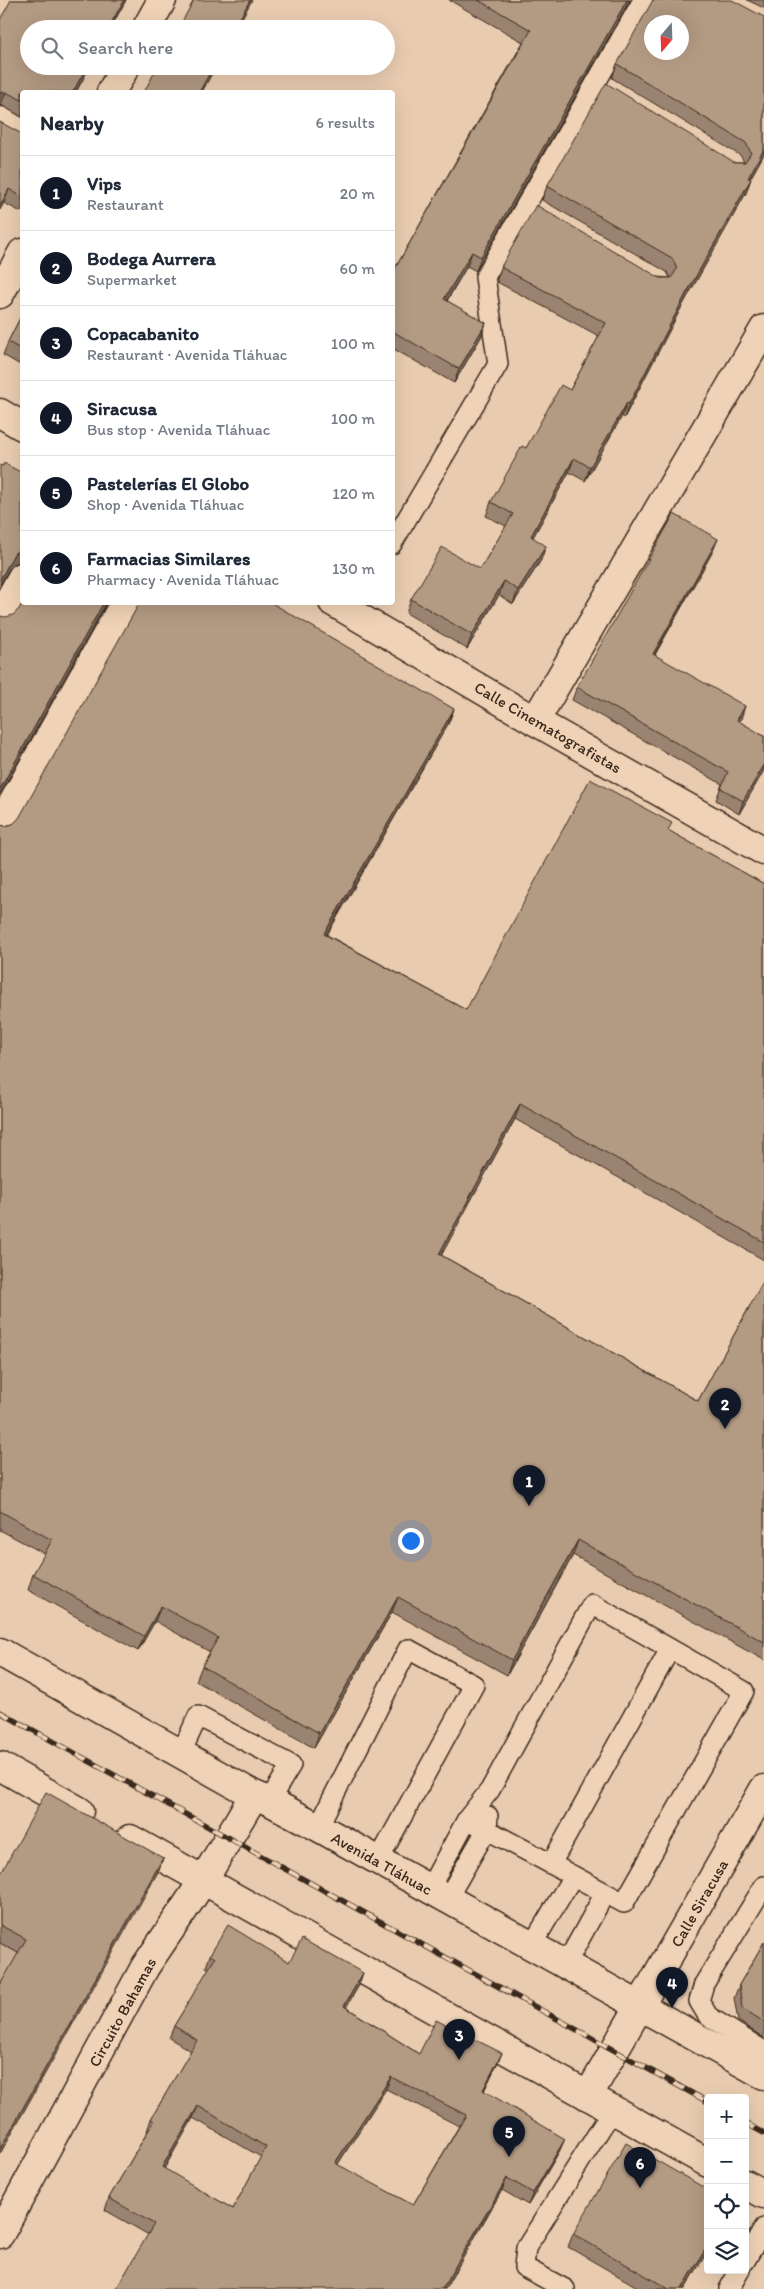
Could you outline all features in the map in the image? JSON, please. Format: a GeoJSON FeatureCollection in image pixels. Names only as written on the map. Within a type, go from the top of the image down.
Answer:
{"type":"FeatureCollection","features":[{"type":"Feature","properties":{"kind":"street"},"geometry":{"type":"LineString","coordinates":[[151,20],[162,0]]}},
{"type":"Feature","properties":{"kind":"street"},"geometry":{"type":"LineString","coordinates":[[112,90],[121,75]]}},
{"type":"Feature","properties":{"kind":"street"},"geometry":{"type":"LineString","coordinates":[[0,121],[20,133]]}},
{"type":"Feature","properties":{"kind":"street"},"geometry":{"type":"LineString","coordinates":[[0,294],[20,257]]}},
{"type":"Feature","properties":{"kind":"street"},"geometry":{"type":"LineString","coordinates":[[535,721],[764,329]]}},
{"type":"Feature","properties":{"kind":"street"},"geometry":{"type":"LineString","coordinates":[[0,413],[20,425]]}},
{"type":"Feature","properties":{"kind":"street"},"geometry":{"type":"LineString","coordinates":[[0,617],[20,581]]}},
{"type":"Feature","properties":{"kind":"street"},"geometry":{"type":"LineString","coordinates":[[0,826],[123,605]]}},
{"type":"Feature","properties":{"kind":"street","name":"Calle Cinematografistas"},"geometry":{"type":"LineString","coordinates":[[348,606],[535,721],[764,850]]}},
{"type":"Feature","properties":{"kind":"street","name":"Avenida Tláhuac"},"geometry":{"type":"LineString","coordinates":[[0,1652],[764,2075]]}},
{"type":"Feature","properties":{"kind":"street"},"geometry":{"type":"LineString","coordinates":[[0,1766],[704,2161]]}},
{"type":"Feature","properties":{"kind":"street","name":"Calle Siracusa"},"geometry":{"type":"LineString","coordinates":[[588,2096],[764,1789]]}},
{"type":"Feature","properties":{"kind":"street","name":"Circuito Bahamas"},"geometry":{"type":"LineString","coordinates":[[0,2234],[145,1967],[261,1798]]}},
{"type":"Feature","properties":{"kind":"street"},"geometry":{"type":"LineString","coordinates":[[749,2186],[764,2194]]}},
{"type":"Feature","properties":{"kind":"lane"},"geometry":{"type":"LineString","coordinates":[[395,539],[498,364],[485,277],[643,0]]}},
{"type":"Feature","properties":{"kind":"lane"},"geometry":{"type":"LineString","coordinates":[[597,82],[613,92]]}},
{"type":"Feature","properties":{"kind":"lane"},"geometry":{"type":"LineString","coordinates":[[527,204],[544,214]]}},
{"type":"Feature","properties":{"kind":"lane"},"geometry":{"type":"LineString","coordinates":[[438,1894],[467,1819],[490,1790],[592,1604],[744,1691],[624,1903],[467,1819]]}},
{"type":"Feature","properties":{"kind":"lane"},"geometry":{"type":"LineString","coordinates":[[318,1828],[408,1649],[474,1684],[378,1861]]}},
{"type":"Feature","properties":{"kind":"lane"},"geometry":{"type":"LineString","coordinates":[[551,1864],[670,1649]]}},
{"type":"Feature","properties":{"kind":"lane"},"geometry":{"type":"LineString","coordinates":[[181,1753],[198,1716],[291,1765],[261,1798]]}},
{"type":"Feature","properties":{"kind":"lane"},"geometry":{"type":"LineString","coordinates":[[438,1894],[486,1829],[490,1790]]}},
{"type":"Feature","properties":{"kind":"lane"},"geometry":{"type":"LineString","coordinates":[[532,1945],[572,1876]]}},
{"type":"Feature","properties":{"kind":"lane"},"geometry":{"type":"LineString","coordinates":[[764,1886],[704,1984],[699,2002],[708,2016],[764,2050]]}},
{"type":"Feature","properties":{"kind":"lane"},"geometry":{"type":"LineString","coordinates":[[566,1964],[605,1893]]}},
{"type":"Feature","properties":{"kind":"lane"},"geometry":{"type":"LineString","coordinates":[[566,2289],[524,2267],[526,2248],[613,2110]]}},
{"type":"Feature","properties":{"kind":"lane"},"geometry":{"type":"LineString","coordinates":[[749,2254],[764,2228]]}},
{"type":"Feature","properties":{"kind":"lane"},"geometry":{"type":"LineString","coordinates":[[729,2289],[738,2274]]}},
{"type":"Feature","properties":{"kind":"shaded area"},"geometry":{"type":"Polygon","coordinates":[[[0,1943],[20,1954],[0,1990],[0,1943]]]}},
{"type":"Feature","properties":{"kind":"building"},"geometry":{"type":"Polygon","coordinates":[[[11,0],[124,0],[113,20],[20,20],[20,75],[82,75],[74,90],[20,90],[20,99],[6,92],[0,93],[0,20],[11,0]]]}},
{"type":"Feature","properties":{"kind":"building"},"geometry":{"type":"Polygon","coordinates":[[[194,0],[250,0],[239,20],[183,20],[194,0]]]}},
{"type":"Feature","properties":{"kind":"building"},"geometry":{"type":"Polygon","coordinates":[[[478,0],[627,0],[481,257],[472,252],[444,299],[486,323],[459,369],[395,333],[395,269],[531,30],[478,0]]]}},
{"type":"Feature","properties":{"kind":"building"},"geometry":{"type":"Polygon","coordinates":[[[653,0],[732,0],[764,17],[764,149],[748,178],[751,179],[686,294],[629,404],[627,403],[590,467],[574,458],[531,536],[546,546],[518,590],[504,581],[472,635],[411,599],[442,547],[480,569],[513,514],[491,502],[522,446],[526,448],[561,385],[570,390],[606,323],[502,268],[536,205],[660,278],[671,278],[677,269],[672,258],[547,186],[606,83],[734,162],[745,162],[751,153],[746,143],[617,64],[644,16],[644,60],[689,60],[689,15],[645,15],[653,0]]]}},
{"type":"Feature","properties":{"kind":"building"},"geometry":{"type":"Polygon","coordinates":[[[153,75],[209,75],[200,90],[145,90],[153,75]]]}},
{"type":"Feature","properties":{"kind":"building"},"geometry":{"type":"Polygon","coordinates":[[[0,122],[20,133],[20,196],[9,189],[0,206],[0,122]]]}},
{"type":"Feature","properties":{"kind":"building"},"geometry":{"type":"Polygon","coordinates":[[[20,318],[20,349],[8,342],[20,318]]]}},
{"type":"Feature","properties":{"kind":"building"},"geometry":{"type":"Polygon","coordinates":[[[4,463],[20,472],[20,549],[14,554],[0,580],[0,465],[3,466],[4,463]]]}},
{"type":"Feature","properties":{"kind":"building"},"geometry":{"type":"Polygon","coordinates":[[[674,514],[718,539],[653,654],[745,706],[737,720],[764,736],[764,765],[743,801],[721,788],[728,772],[577,687],[674,514]]]}},
{"type":"Feature","properties":{"kind":"building"},"geometry":{"type":"Polygon","coordinates":[[[21,605],[102,605],[0,789],[0,616],[13,615],[21,605]]]}},
{"type":"Feature","properties":{"kind":"building"},"geometry":{"type":"Polygon","coordinates":[[[138,605],[275,605],[454,709],[324,934],[466,1010],[590,779],[672,823],[668,830],[764,884],[764,1242],[520,1104],[439,1254],[698,1401],[764,1280],[764,1642],[578,1540],[512,1660],[398,1597],[319,1733],[202,1666],[218,1638],[161,1606],[144,1636],[33,1574],[52,1540],[0,1511],[0,825],[13,824],[19,818],[138,605]]]}},
{"type":"Feature","properties":{"kind":"building"},"geometry":{"type":"Polygon","coordinates":[[[46,1792],[163,1858],[0,2149],[0,1985],[26,1939],[0,1925],[0,1875],[46,1792]]]}},
{"type":"Feature","properties":{"kind":"building"},"geometry":{"type":"Polygon","coordinates":[[[228,1925],[289,1962],[302,1939],[363,1973],[344,2006],[419,2054],[436,2020],[502,2053],[483,2090],[565,2139],[533,2193],[507,2178],[442,2289],[116,2289],[154,2224],[109,2198],[154,2121],[151,2119],[197,2040],[174,2026],[215,1958],[210,1955],[228,1925]],[[391,2077],[335,2163],[413,2205],[466,2115],[391,2077]],[[198,2106],[162,2167],[233,2209],[266,2147],[198,2106]]]}},
{"type":"Feature","properties":{"kind":"building"},"geometry":{"type":"Polygon","coordinates":[[[764,1942],[764,2022],[742,2008],[739,1985],[764,1942]]]}},
{"type":"Feature","properties":{"kind":"building"},"geometry":{"type":"Polygon","coordinates":[[[626,2143],[704,2188],[704,2252],[682,2289],[669,2289],[573,2234],[626,2143]]]}},
{"type":"Feature","properties":{"kind":"railway"},"geometry":{"type":"LineString","coordinates":[[0,1712],[704,2100]]}},
{"type":"Feature","properties":{"kind":"railway"},"geometry":{"type":"LineString","coordinates":[[749,2125],[764,2133]]}},
{"type":"Feature","properties":{"kind":"place","name":"Bodega Aurrera"},"geometry":{"type":"Point","coordinates":[725,1429]}},
{"type":"Feature","properties":{"kind":"place","name":"Vips"},"geometry":{"type":"Point","coordinates":[529,1506]}},
{"type":"Feature","properties":{"kind":"place","name":"Siracusa"},"geometry":{"type":"Point","coordinates":[672,2008]}},
{"type":"Feature","properties":{"kind":"place","name":"Copacabanito"},"geometry":{"type":"Point","coordinates":[459,2060]}},
{"type":"Feature","properties":{"kind":"place","name":"Pastelerías El Globo"},"geometry":{"type":"Point","coordinates":[509,2157]}},
{"type":"Feature","properties":{"kind":"place","name":"Farmacias Similares"},"geometry":{"type":"Point","coordinates":[640,2188]}}]}
